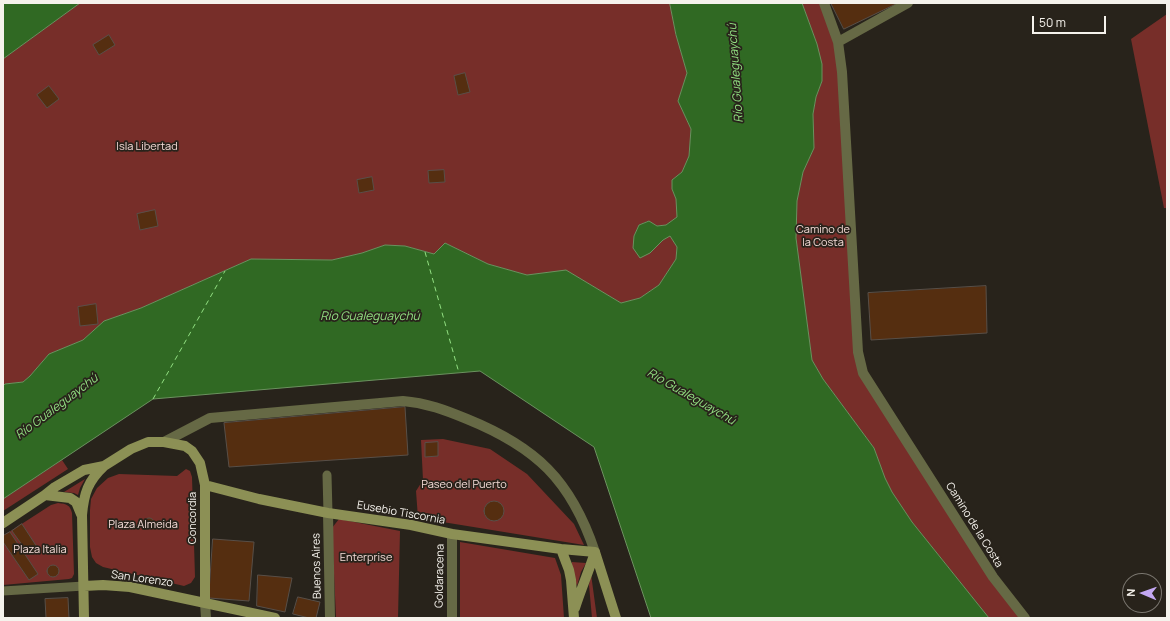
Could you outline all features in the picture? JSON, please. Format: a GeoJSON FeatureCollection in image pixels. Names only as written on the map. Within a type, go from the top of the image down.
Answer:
{"type":"FeatureCollection","features":[{"type":"Feature","properties":{"kind":"main road","name":"Concordia"},"geometry":{"type":"LineString","coordinates":[[104,466],[131,449],[148,442],[164,442],[185,446],[192,451],[200,463],[205,485],[206,603]]}},
{"type":"Feature","properties":{"kind":"main road"},"geometry":{"type":"LineString","coordinates":[[3,523],[55,487],[84,470],[104,466]]}},
{"type":"Feature","properties":{"kind":"main road"},"geometry":{"type":"LineString","coordinates":[[84,618],[83,500],[94,476],[104,466]]}},
{"type":"Feature","properties":{"kind":"main road","name":"Eusebio Tiscornia"},"geometry":{"type":"LineString","coordinates":[[205,485],[328,512],[411,525],[452,534],[561,549],[595,552]]}},
{"type":"Feature","properties":{"kind":"main road"},"geometry":{"type":"LineString","coordinates":[[45,495],[70,498],[76,502],[82,515]]}},
{"type":"Feature","properties":{"kind":"main road"},"geometry":{"type":"LineString","coordinates":[[561,549],[569,570],[574,616]]}},
{"type":"Feature","properties":{"kind":"main road"},"geometry":{"type":"LineString","coordinates":[[574,616],[585,577],[590,569],[595,552]]}},
{"type":"Feature","properties":{"kind":"main road"},"geometry":{"type":"LineString","coordinates":[[595,552],[616,618]]}},
{"type":"Feature","properties":{"kind":"main road","name":"San Lorenzo"},"geometry":{"type":"LineString","coordinates":[[84,586],[103,585],[130,587],[274,618]]}},
{"type":"Feature","properties":{"kind":"street","name":"Camino de la Costa"},"geometry":{"type":"LineString","coordinates":[[824,3],[838,42],[843,79],[858,352],[863,373],[993,577],[1025,618]]}},
{"type":"Feature","properties":{"kind":"street"},"geometry":{"type":"LineString","coordinates":[[838,42],[908,3]]}},
{"type":"Feature","properties":{"kind":"street"},"geometry":{"type":"LineString","coordinates":[[164,442],[210,418],[403,401],[425,403],[473,422],[509,439],[537,458],[553,473],[568,492],[595,552]]}},
{"type":"Feature","properties":{"kind":"street"},"geometry":{"type":"LineString","coordinates":[[327,475],[328,512]]}},
{"type":"Feature","properties":{"kind":"street","name":"Buenos Aires"},"geometry":{"type":"LineString","coordinates":[[328,512],[330,618]]}},
{"type":"Feature","properties":{"kind":"street","name":"Goldaracena"},"geometry":{"type":"LineString","coordinates":[[452,534],[452,618]]}},
{"type":"Feature","properties":{"kind":"street","name":"San Lorenzo"},"geometry":{"type":"LineString","coordinates":[[3,591],[84,586]]}},
{"type":"Feature","properties":{"kind":"street","name":"Concordia"},"geometry":{"type":"LineString","coordinates":[[206,603],[206,618]]}},
{"type":"Feature","properties":{"kind":"green space","name":"Isla Libertad"},"geometry":{"type":"Polygon","coordinates":[[[80,3],[670,3],[676,35],[687,73],[678,101],[691,129],[689,156],[682,172],[672,180],[672,189],[676,199],[678,217],[666,225],[657,226],[648,221],[639,225],[634,236],[650,253],[670,235],[677,247],[676,259],[659,285],[640,298],[621,303],[566,271],[527,275],[488,264],[445,243],[434,254],[405,246],[385,245],[362,253],[332,260],[251,259],[141,308],[104,321],[83,340],[49,354],[23,382],[5,384],[3,386],[3,59],[80,3]]]}},
{"type":"Feature","properties":{"kind":"green space","name":"Camino de la Costa"},"geometry":{"type":"Polygon","coordinates":[[[802,3],[824,3],[838,42],[863,373],[1025,618],[989,618],[912,522],[892,492],[874,448],[823,379],[812,360],[796,238],[797,201],[803,172],[814,148],[813,114],[816,97],[822,81],[817,44],[802,3]]]}},
{"type":"Feature","properties":{"kind":"green space"},"geometry":{"type":"Polygon","coordinates":[[[1167,14],[1167,208],[1164,208],[1131,39],[1167,14]]]}},
{"type":"Feature","properties":{"kind":"green space","name":"Paseo del Puerto"},"geometry":{"type":"Polygon","coordinates":[[[443,439],[490,449],[527,474],[574,524],[584,545],[418,518],[416,491],[423,480],[421,440],[443,439]]]}},
{"type":"Feature","properties":{"kind":"green space"},"geometry":{"type":"Polygon","coordinates":[[[62,460],[68,469],[3,511],[3,499],[62,460]]]}},
{"type":"Feature","properties":{"kind":"green space","name":"Plaza Almeida"},"geometry":{"type":"Polygon","coordinates":[[[186,469],[190,471],[192,477],[195,577],[191,583],[184,586],[103,567],[96,563],[92,557],[90,547],[90,510],[91,499],[97,488],[108,478],[119,474],[177,476],[186,469]]]}},
{"type":"Feature","properties":{"kind":"green space"},"geometry":{"type":"Polygon","coordinates":[[[85,479],[78,495],[64,492],[85,479]]]}},
{"type":"Feature","properties":{"kind":"green space","name":"Plaza Italia"},"geometry":{"type":"Polygon","coordinates":[[[58,503],[68,505],[72,513],[74,574],[72,578],[3,585],[3,536],[51,505],[58,503]]]}},
{"type":"Feature","properties":{"kind":"green space","name":"Enterprise"},"geometry":{"type":"Polygon","coordinates":[[[339,519],[400,531],[398,618],[336,618],[332,528],[339,519]]]}},
{"type":"Feature","properties":{"kind":"green space"},"geometry":{"type":"Polygon","coordinates":[[[460,542],[555,558],[561,575],[564,618],[460,618],[460,542]]]}},
{"type":"Feature","properties":{"kind":"green space"},"geometry":{"type":"Polygon","coordinates":[[[572,562],[586,563],[581,572],[577,586],[571,569],[572,562]]]}},
{"type":"Feature","properties":{"kind":"green space"},"geometry":{"type":"Polygon","coordinates":[[[591,574],[597,618],[592,618],[589,585],[591,574]]]}},
{"type":"Feature","properties":{"kind":"water"},"geometry":{"type":"Polygon","coordinates":[[[3,3],[80,3],[3,59],[3,3]]]}},
{"type":"Feature","properties":{"kind":"water","name":"Río Gualeguaychú"},"geometry":{"type":"Polygon","coordinates":[[[670,3],[802,3],[817,44],[822,64],[822,81],[816,97],[813,114],[814,148],[803,172],[797,201],[796,238],[812,360],[823,379],[874,448],[892,492],[912,522],[989,618],[651,618],[594,447],[480,371],[153,399],[3,499],[3,386],[5,384],[23,382],[49,354],[83,340],[104,321],[141,308],[251,259],[332,260],[362,253],[385,245],[405,246],[434,254],[445,243],[488,264],[527,275],[566,270],[621,303],[640,298],[659,285],[676,259],[677,247],[670,236],[663,240],[650,253],[640,258],[633,248],[634,236],[639,225],[649,221],[657,226],[666,225],[677,217],[676,199],[672,189],[672,180],[682,172],[689,156],[691,129],[678,101],[687,73],[676,35],[670,3]]]}},
{"type":"Feature","properties":{"kind":"building"},"geometry":{"type":"Polygon","coordinates":[[[831,3],[898,3],[844,29],[831,3]]]}},
{"type":"Feature","properties":{"kind":"building"},"geometry":{"type":"Polygon","coordinates":[[[109,35],[115,45],[99,55],[93,45],[109,35]]]}},
{"type":"Feature","properties":{"kind":"building"},"geometry":{"type":"Polygon","coordinates":[[[465,73],[470,92],[458,95],[454,76],[465,73]]]}},
{"type":"Feature","properties":{"kind":"building"},"geometry":{"type":"Polygon","coordinates":[[[49,86],[59,99],[47,108],[37,95],[49,86]]]}},
{"type":"Feature","properties":{"kind":"building"},"geometry":{"type":"Polygon","coordinates":[[[444,170],[445,182],[429,183],[428,171],[444,170]]]}},
{"type":"Feature","properties":{"kind":"building"},"geometry":{"type":"Polygon","coordinates":[[[372,177],[374,190],[359,193],[357,180],[372,177]]]}},
{"type":"Feature","properties":{"kind":"building"},"geometry":{"type":"Polygon","coordinates":[[[155,210],[158,226],[140,230],[137,214],[155,210]]]}},
{"type":"Feature","properties":{"kind":"building"},"geometry":{"type":"Polygon","coordinates":[[[986,286],[987,333],[871,340],[868,293],[986,286]]]}},
{"type":"Feature","properties":{"kind":"building"},"geometry":{"type":"Polygon","coordinates":[[[96,304],[98,324],[80,326],[78,307],[96,304]]]}},
{"type":"Feature","properties":{"kind":"building"},"geometry":{"type":"Polygon","coordinates":[[[405,407],[408,455],[229,467],[224,423],[405,407]]]}},
{"type":"Feature","properties":{"kind":"building"},"geometry":{"type":"Polygon","coordinates":[[[438,442],[438,456],[425,457],[425,443],[438,442]]]}},
{"type":"Feature","properties":{"kind":"building"},"geometry":{"type":"Polygon","coordinates":[[[494,501],[501,504],[504,511],[501,518],[494,521],[487,518],[484,511],[487,504],[494,501]]]}},
{"type":"Feature","properties":{"kind":"building"},"geometry":{"type":"Polygon","coordinates":[[[147,518],[151,518],[154,523],[151,528],[147,528],[144,525],[144,521],[147,518]]]}},
{"type":"Feature","properties":{"kind":"building"},"geometry":{"type":"Polygon","coordinates":[[[22,524],[37,547],[28,553],[12,531],[22,524]]]}},
{"type":"Feature","properties":{"kind":"building"},"geometry":{"type":"Polygon","coordinates":[[[10,532],[38,574],[29,580],[3,542],[3,536],[10,532]]]}},
{"type":"Feature","properties":{"kind":"building"},"geometry":{"type":"Polygon","coordinates":[[[213,539],[254,542],[249,601],[209,598],[213,539]]]}},
{"type":"Feature","properties":{"kind":"building"},"geometry":{"type":"Polygon","coordinates":[[[51,565],[55,565],[59,571],[55,577],[51,577],[47,573],[47,569],[51,565]]]}},
{"type":"Feature","properties":{"kind":"building"},"geometry":{"type":"Polygon","coordinates":[[[258,575],[292,578],[285,612],[257,606],[258,575]]]}},
{"type":"Feature","properties":{"kind":"building"},"geometry":{"type":"Polygon","coordinates":[[[298,597],[320,602],[316,618],[293,614],[298,597]]]}},
{"type":"Feature","properties":{"kind":"building"},"geometry":{"type":"Polygon","coordinates":[[[68,598],[69,618],[46,618],[45,599],[68,598]]]}},
{"type":"Feature","properties":{"kind":"ferry route"},"geometry":{"type":"LineString","coordinates":[[425,252],[459,373]]}},
{"type":"Feature","properties":{"kind":"ferry route"},"geometry":{"type":"LineString","coordinates":[[153,399],[225,271]]}}]}
